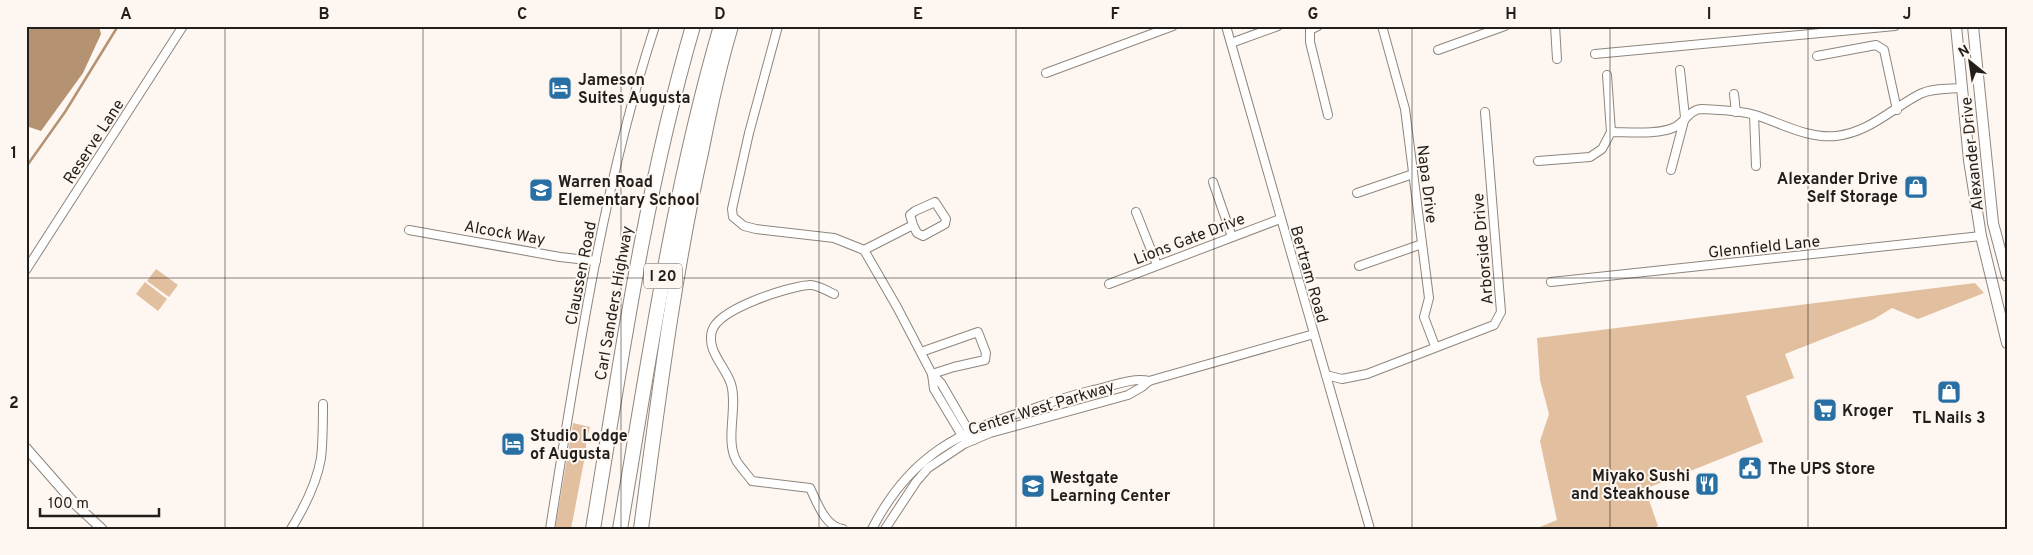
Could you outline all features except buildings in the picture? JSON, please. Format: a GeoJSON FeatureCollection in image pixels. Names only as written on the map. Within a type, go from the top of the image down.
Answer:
{"type":"FeatureCollection","features":[{"type":"Feature","properties":{"kind":"highway","name":"Carl Sanders Highway"},"geometry":{"type":"LineString","coordinates":[[593,529],[644,226],[658,156],[692,26]]}},
{"type":"Feature","properties":{"kind":"highway","name":"I 20"},"geometry":{"type":"LineString","coordinates":[[620,529],[670,233],[688,149],[721,26]]}},
{"type":"Feature","properties":{"kind":"highway"},"geometry":{"type":"LineString","coordinates":[[641,529],[680,257],[715,88],[731,26]]}},
{"type":"Feature","properties":{"kind":"main road","name":"Alexander Drive"},"geometry":{"type":"LineString","coordinates":[[1956,26],[1961,88],[1981,236],[2007,343]]}},
{"type":"Feature","properties":{"kind":"main road","name":"Alexander Drive"},"geometry":{"type":"LineString","coordinates":[[1974,26],[1993,223],[2007,276]]}},
{"type":"Feature","properties":{"kind":"street","name":"Reserve Lane"},"geometry":{"type":"LineString","coordinates":[[26,270],[183,26]]}},
{"type":"Feature","properties":{"kind":"street","name":"Claussen Road"},"geometry":{"type":"LineString","coordinates":[[550,529],[596,261],[616,165],[655,26]]}},
{"type":"Feature","properties":{"kind":"street"},"geometry":{"type":"LineString","coordinates":[[778,26],[749,133],[732,209],[733,217],[744,226],[834,238],[864,250],[932,374],[941,383],[970,442]]}},
{"type":"Feature","properties":{"kind":"street"},"geometry":{"type":"LineString","coordinates":[[1046,73],[1173,26]]}},
{"type":"Feature","properties":{"kind":"street","name":"Bertram Road"},"geometry":{"type":"LineString","coordinates":[[1226,26],[1370,529]]}},
{"type":"Feature","properties":{"kind":"street"},"geometry":{"type":"LineString","coordinates":[[1231,43],[1278,26]]}},
{"type":"Feature","properties":{"kind":"street"},"geometry":{"type":"LineString","coordinates":[[1318,26],[1310,30],[1310,42],[1328,115]]}},
{"type":"Feature","properties":{"kind":"street","name":"Napa Drive"},"geometry":{"type":"LineString","coordinates":[[1382,26],[1405,109],[1429,298],[1424,317],[1436,346]]}},
{"type":"Feature","properties":{"kind":"street"},"geometry":{"type":"LineString","coordinates":[[1438,50],[1483,30],[1505,26]]}},
{"type":"Feature","properties":{"kind":"street"},"geometry":{"type":"LineString","coordinates":[[1555,26],[1556,59]]}},
{"type":"Feature","properties":{"kind":"street"},"geometry":{"type":"LineString","coordinates":[[1595,54],[1894,26]]}},
{"type":"Feature","properties":{"kind":"street"},"geometry":{"type":"LineString","coordinates":[[1818,56],[1876,45],[1884,50],[1897,110]]}},
{"type":"Feature","properties":{"kind":"street"},"geometry":{"type":"LineString","coordinates":[[1671,170],[1685,117],[1680,70]]}},
{"type":"Feature","properties":{"kind":"street"},"geometry":{"type":"LineString","coordinates":[[1538,161],[1590,157],[1602,149],[1611,132],[1607,75]]}},
{"type":"Feature","properties":{"kind":"street"},"geometry":{"type":"LineString","coordinates":[[1611,132],[1668,130],[1679,125],[1685,117],[1699,109],[1754,115],[1802,133],[1834,136],[1859,131],[1921,94],[1934,90],[1961,88]]}},
{"type":"Feature","properties":{"kind":"street"},"geometry":{"type":"LineString","coordinates":[[1734,94],[1736,112]]}},
{"type":"Feature","properties":{"kind":"street","name":"Arborside Drive"},"geometry":{"type":"LineString","coordinates":[[1326,375],[1342,379],[1367,374],[1494,325],[1501,312],[1484,112]]}},
{"type":"Feature","properties":{"kind":"street"},"geometry":{"type":"LineString","coordinates":[[1754,115],[1756,166]]}},
{"type":"Feature","properties":{"kind":"street"},"geometry":{"type":"LineString","coordinates":[[1358,193],[1413,174]]}},
{"type":"Feature","properties":{"kind":"street"},"geometry":{"type":"LineString","coordinates":[[1213,182],[1232,237]]}},
{"type":"Feature","properties":{"kind":"street"},"geometry":{"type":"LineString","coordinates":[[935,202],[946,219],[945,224],[923,236],[918,234],[913,225],[910,215],[935,202]]}},
{"type":"Feature","properties":{"kind":"street"},"geometry":{"type":"LineString","coordinates":[[1136,212],[1157,265]]}},
{"type":"Feature","properties":{"kind":"street","name":"Lions Gate Drive"},"geometry":{"type":"LineString","coordinates":[[1109,284],[1280,218]]}},
{"type":"Feature","properties":{"kind":"street"},"geometry":{"type":"LineString","coordinates":[[864,250],[913,225]]}},
{"type":"Feature","properties":{"kind":"street","name":"Alcock Way"},"geometry":{"type":"LineString","coordinates":[[409,230],[560,257],[596,261]]}},
{"type":"Feature","properties":{"kind":"street","name":"Glennfield Lane"},"geometry":{"type":"LineString","coordinates":[[1551,282],[1981,236]]}},
{"type":"Feature","properties":{"kind":"street"},"geometry":{"type":"LineString","coordinates":[[1359,266],[1422,244]]}},
{"type":"Feature","properties":{"kind":"street"},"geometry":{"type":"LineString","coordinates":[[834,294],[811,284],[758,298],[720,320],[712,331],[712,346],[731,383],[734,400],[731,434],[735,459],[752,481],[810,488],[824,516],[836,528],[843,529]]}},
{"type":"Feature","properties":{"kind":"street"},"geometry":{"type":"LineString","coordinates":[[921,352],[978,332],[986,353],[985,360],[932,374]]}},
{"type":"Feature","properties":{"kind":"street","name":"Center West Parkway"},"geometry":{"type":"LineString","coordinates":[[885,529],[911,489],[928,468],[970,442],[990,433],[1128,395],[1148,381],[1314,334]]}},
{"type":"Feature","properties":{"kind":"street","name":"Center West Parkway"},"geometry":{"type":"LineString","coordinates":[[872,529],[884,505],[906,478],[939,448],[965,433],[1000,418],[1082,393],[1139,378],[1148,381]]}},
{"type":"Feature","properties":{"kind":"street"},"geometry":{"type":"LineString","coordinates":[[290,529],[300,515],[313,485],[321,459],[323,404]]}},
{"type":"Feature","properties":{"kind":"street"},"geometry":{"type":"LineString","coordinates":[[26,448],[76,505],[102,529]]}},
{"type":"Feature","properties":{"kind":"shaded area"},"geometry":{"type":"Polygon","coordinates":[[[46,26],[99,26],[101,34],[83,73],[41,131],[26,126],[26,30],[46,26]]]}},
{"type":"Feature","properties":{"kind":"shaded area"},"geometry":{"type":"Polygon","coordinates":[[[156,269],[178,285],[169,297],[147,281],[156,269]]]}},
{"type":"Feature","properties":{"kind":"shaded area"},"geometry":{"type":"Polygon","coordinates":[[[145,282],[167,299],[158,311],[136,294],[145,282]]]}},
{"type":"Feature","properties":{"kind":"shaded area"},"geometry":{"type":"Polygon","coordinates":[[[1975,283],[1984,293],[1918,319],[1892,308],[1874,319],[1785,354],[1794,378],[1746,396],[1763,442],[1645,489],[1658,526],[1651,529],[1535,529],[1557,520],[1540,441],[1549,414],[1540,380],[1537,338],[1975,283]]]}},
{"type":"Feature","properties":{"kind":"shaded area"},"geometry":{"type":"Polygon","coordinates":[[[573,423],[590,427],[586,451],[571,529],[555,529],[573,423]]]}},
{"type":"Feature","properties":{"kind":"waterway"},"geometry":{"type":"LineString","coordinates":[[26,167],[65,112],[118,26]]}},
{"type":"Feature","properties":{"kind":"place","name":"Jameson Suites Augusta"},"geometry":{"type":"Point","coordinates":[560,88]}},
{"type":"Feature","properties":{"kind":"place","name":"Alexander Drive Self Storage"},"geometry":{"type":"Point","coordinates":[1916,187]}},
{"type":"Feature","properties":{"kind":"place","name":"Warren Road Elementary School"},"geometry":{"type":"Point","coordinates":[541,190]}},
{"type":"Feature","properties":{"kind":"place","name":"TL Nails 3"},"geometry":{"type":"Point","coordinates":[1949,392]}},
{"type":"Feature","properties":{"kind":"place","name":"Kroger"},"geometry":{"type":"Point","coordinates":[1825,410]}},
{"type":"Feature","properties":{"kind":"place","name":"Studio Lodge of Augusta"},"geometry":{"type":"Point","coordinates":[513,444]}},
{"type":"Feature","properties":{"kind":"place","name":"The UPS Store"},"geometry":{"type":"Point","coordinates":[1750,468]}},
{"type":"Feature","properties":{"kind":"place","name":"Miyako Sushi and Steakhouse"},"geometry":{"type":"Point","coordinates":[1707,484]}},
{"type":"Feature","properties":{"kind":"place","name":"Westgate Learning Center"},"geometry":{"type":"Point","coordinates":[1033,486]}}]}
